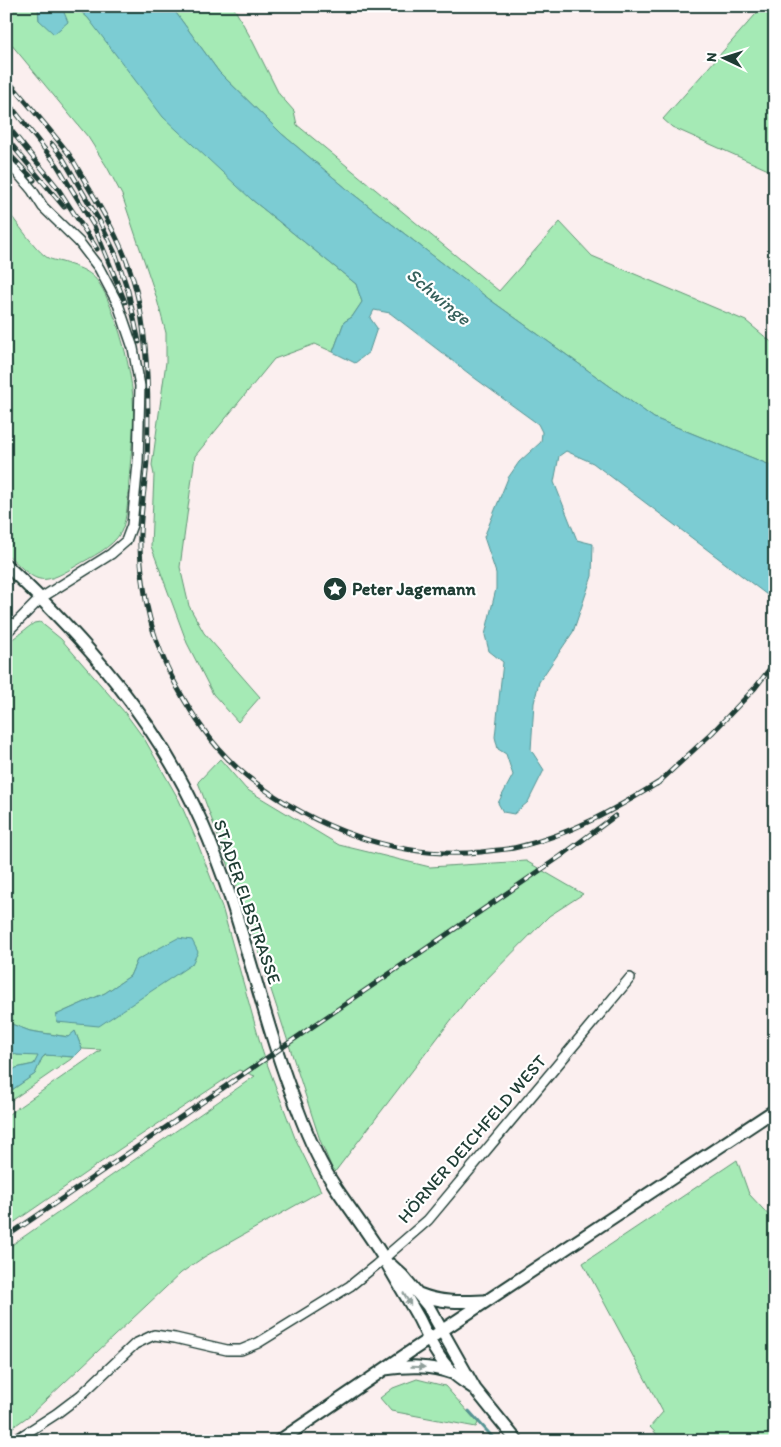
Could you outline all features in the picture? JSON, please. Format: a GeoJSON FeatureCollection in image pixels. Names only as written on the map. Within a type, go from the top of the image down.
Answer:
{"type":"FeatureCollection","features":[{"type":"Feature","properties":{"kind":"street"},"geometry":{"type":"LineString","coordinates":[[6,159],[32,190],[43,207],[79,242],[99,268],[118,304],[133,348],[140,386],[137,472],[132,525],[126,541],[111,554],[41,598],[6,633]]}},
{"type":"Feature","properties":{"kind":"street","name":"STADER ELBSTRASSE"},"geometry":{"type":"LineString","coordinates":[[6,565],[41,598],[102,663],[154,733],[183,784],[201,821],[228,889],[278,1051],[308,1136],[334,1186],[384,1259],[438,1356],[452,1373]]}},
{"type":"Feature","properties":{"kind":"street","name":"HÖRNER DEICHFELD WEST"},"geometry":{"type":"LineString","coordinates":[[14,1441],[56,1414],[81,1395],[135,1344],[154,1335],[227,1350],[241,1350],[258,1343],[350,1286],[428,1220],[630,978]]}},
{"type":"Feature","properties":{"kind":"street"},"geometry":{"type":"LineString","coordinates":[[278,1441],[429,1338],[775,1110]]}},
{"type":"Feature","properties":{"kind":"street","name":"STADER ELBSTRASSE"},"geometry":{"type":"LineString","coordinates":[[384,1259],[418,1293],[442,1330],[475,1389]]}},
{"type":"Feature","properties":{"kind":"street"},"geometry":{"type":"LineString","coordinates":[[418,1293],[444,1301],[486,1301]]}},
{"type":"Feature","properties":{"kind":"street"},"geometry":{"type":"LineString","coordinates":[[383,1369],[419,1366],[438,1368],[452,1373],[475,1389],[517,1441]]}},
{"type":"Feature","properties":{"kind":"green space"},"geometry":{"type":"Polygon","coordinates":[[[6,6],[38,6],[39,20],[63,10],[64,6],[75,6],[88,18],[251,199],[356,284],[362,302],[352,317],[344,322],[333,352],[315,344],[274,359],[195,456],[180,567],[189,606],[204,633],[260,697],[238,722],[213,694],[187,643],[151,546],[154,475],[152,465],[166,362],[166,333],[156,296],[122,195],[88,137],[6,38],[6,6]]]}},
{"type":"Feature","properties":{"kind":"green space"},"geometry":{"type":"Polygon","coordinates":[[[171,6],[233,6],[279,94],[294,111],[297,125],[499,291],[560,222],[592,256],[746,321],[775,345],[775,467],[654,418],[489,299],[353,194],[282,134],[219,72],[171,6]]]}},
{"type":"Feature","properties":{"kind":"green space"},"geometry":{"type":"Polygon","coordinates":[[[763,6],[775,6],[775,173],[672,127],[663,119],[763,6]]]}},
{"type":"Feature","properties":{"kind":"green space"},"geometry":{"type":"Polygon","coordinates":[[[6,209],[43,255],[84,270],[99,283],[107,298],[120,334],[130,372],[133,397],[133,428],[128,500],[121,532],[101,552],[53,578],[45,579],[38,579],[31,575],[6,553],[6,209]]]}},
{"type":"Feature","properties":{"kind":"green space"},"geometry":{"type":"Polygon","coordinates":[[[40,622],[61,639],[126,714],[145,740],[179,800],[222,907],[263,1053],[295,1138],[321,1191],[204,1257],[181,1273],[30,1415],[6,1432],[6,1249],[255,1076],[239,1070],[6,1228],[6,1116],[101,1050],[82,1049],[75,1031],[69,1037],[30,1031],[6,1022],[6,644],[34,623],[40,622]],[[137,960],[130,976],[105,993],[56,1015],[57,1022],[192,964],[137,960]]]}},
{"type":"Feature","properties":{"kind":"green space"},"geometry":{"type":"Polygon","coordinates":[[[220,759],[246,789],[339,845],[430,867],[526,861],[583,894],[549,916],[468,998],[334,1173],[320,1140],[245,910],[198,782],[220,759]]]}},
{"type":"Feature","properties":{"kind":"green space"},"geometry":{"type":"Polygon","coordinates":[[[6,1049],[17,1055],[39,1055],[34,1064],[16,1068],[6,1076],[6,1072],[12,1068],[14,1063],[6,1056],[6,1049]]]}},
{"type":"Feature","properties":{"kind":"green space"},"geometry":{"type":"Polygon","coordinates":[[[46,1055],[74,1057],[6,1104],[6,1094],[35,1074],[42,1058],[46,1055]]]}},
{"type":"Feature","properties":{"kind":"green space"},"geometry":{"type":"Polygon","coordinates":[[[737,1160],[749,1194],[775,1222],[775,1441],[663,1441],[650,1427],[663,1412],[583,1263],[737,1160]]]}},
{"type":"Feature","properties":{"kind":"green space"},"geometry":{"type":"Polygon","coordinates":[[[417,1379],[445,1386],[478,1423],[476,1427],[391,1411],[380,1398],[393,1388],[417,1379]]]}},
{"type":"Feature","properties":{"kind":"water"},"geometry":{"type":"Polygon","coordinates":[[[38,6],[64,6],[63,10],[68,22],[54,34],[39,20],[38,6]]]}},
{"type":"Feature","properties":{"kind":"water","name":"Schwinge"},"geometry":{"type":"Polygon","coordinates":[[[75,6],[171,6],[219,72],[282,134],[353,194],[489,299],[654,418],[775,467],[775,601],[593,463],[566,451],[559,456],[554,482],[577,540],[593,544],[592,576],[573,632],[539,682],[534,703],[531,750],[544,770],[528,802],[514,814],[503,812],[498,803],[513,775],[506,754],[498,749],[495,737],[503,662],[489,651],[485,635],[496,589],[496,573],[484,537],[508,478],[519,462],[541,442],[542,432],[538,424],[390,313],[374,310],[370,318],[377,328],[369,352],[355,363],[333,352],[344,322],[352,317],[362,302],[356,284],[251,199],[163,117],[88,18],[75,6]]]}},
{"type":"Feature","properties":{"kind":"water"},"geometry":{"type":"Polygon","coordinates":[[[178,938],[192,940],[198,952],[192,964],[99,1026],[57,1022],[56,1015],[105,993],[130,976],[137,960],[178,938]]]}},
{"type":"Feature","properties":{"kind":"water"},"geometry":{"type":"Polygon","coordinates":[[[6,1022],[30,1031],[68,1037],[75,1031],[82,1049],[74,1057],[45,1055],[35,1074],[6,1094],[6,1076],[16,1068],[34,1064],[38,1056],[17,1055],[6,1049],[6,1022]]]}},
{"type":"Feature","properties":{"kind":"waterway"},"geometry":{"type":"LineString","coordinates":[[469,1411],[496,1441]]}},
{"type":"Feature","properties":{"kind":"railway"},"geometry":{"type":"LineString","coordinates":[[6,78],[51,131],[71,158],[116,236],[132,276],[140,310],[146,353],[147,461],[140,543],[147,606],[161,653],[172,677],[184,700],[214,743],[248,777],[300,811],[358,837],[418,851],[481,852],[513,848],[538,842],[592,820],[661,781]]}},
{"type":"Feature","properties":{"kind":"railway"},"geometry":{"type":"LineString","coordinates":[[6,100],[57,165],[94,226],[125,302]]}},
{"type":"Feature","properties":{"kind":"railway"},"geometry":{"type":"LineString","coordinates":[[6,124],[57,187],[97,249]]}},
{"type":"Feature","properties":{"kind":"railway"},"geometry":{"type":"LineString","coordinates":[[6,138],[64,207]]}},
{"type":"Feature","properties":{"kind":"railway"},"geometry":{"type":"LineString","coordinates":[[52,144],[61,155],[100,222],[116,255],[128,291],[139,342]]}},
{"type":"Feature","properties":{"kind":"railway"},"geometry":{"type":"LineString","coordinates":[[6,151],[34,180]]}},
{"type":"Feature","properties":{"kind":"railway"},"geometry":{"type":"LineString","coordinates":[[657,784],[712,733],[755,688],[775,662]]}},
{"type":"Feature","properties":{"kind":"railway"},"geometry":{"type":"LineString","coordinates":[[6,1237],[561,856],[615,816]]}},
{"type":"Feature","properties":{"kind":"place","name":"Peter Jagemann"},"geometry":{"type":"Point","coordinates":[335,589]}}]}
